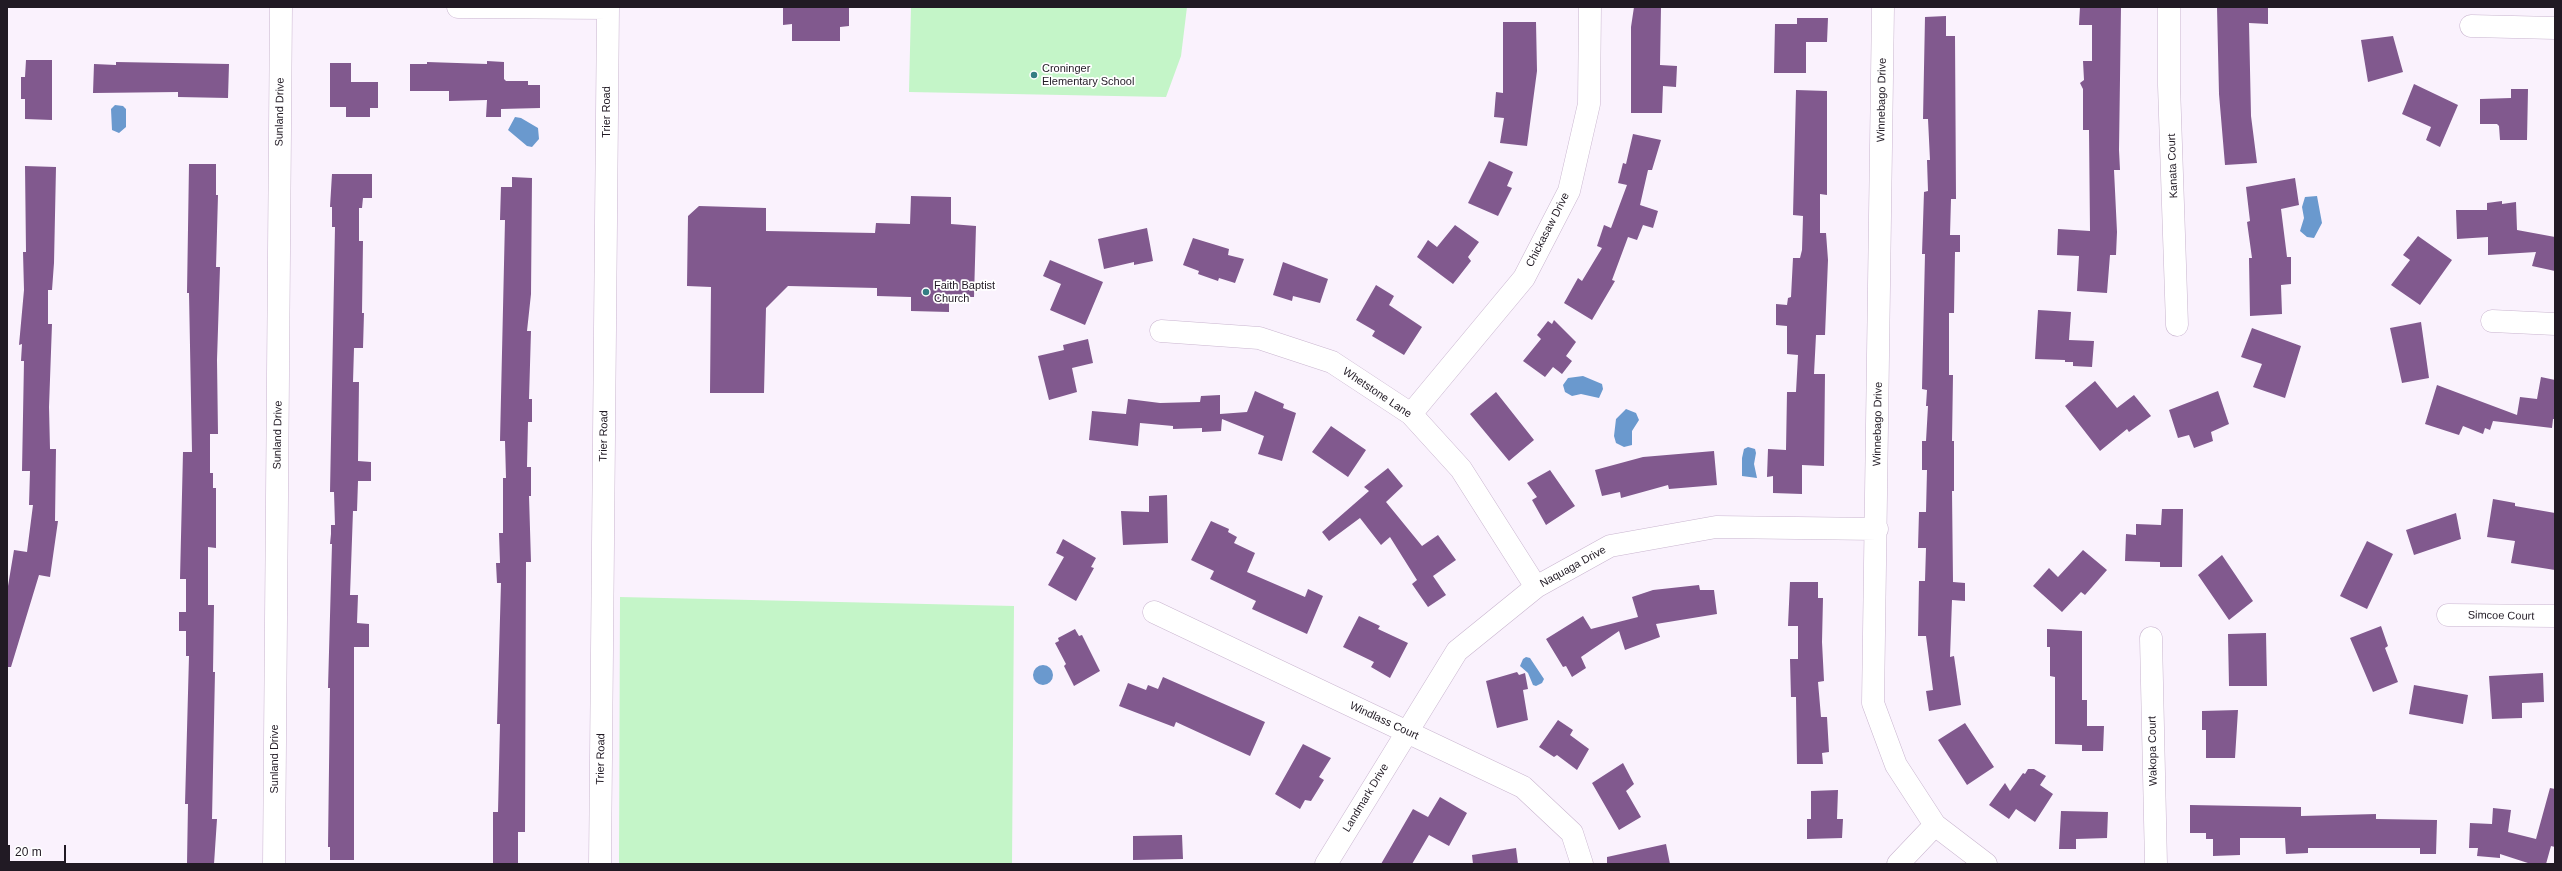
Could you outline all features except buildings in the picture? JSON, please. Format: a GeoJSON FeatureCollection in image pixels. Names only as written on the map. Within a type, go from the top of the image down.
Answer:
{"type":"FeatureCollection","features":[{"type":"Feature","properties":{"kind":"street","name":"Sunland Drive"},"geometry":{"type":"LineString","coordinates":[[274,864],[282,7]]}},
{"type":"Feature","properties":{"kind":"street"},"geometry":{"type":"LineString","coordinates":[[458,7],[608,8]]}},
{"type":"Feature","properties":{"kind":"street","name":"Chickasaw Drive"},"geometry":{"type":"LineString","coordinates":[[1411,414],[1524,278],[1569,191],[1589,104],[1590,7]]}},
{"type":"Feature","properties":{"kind":"street","name":"Winnebago Drive"},"geometry":{"type":"LineString","coordinates":[[1883,7],[1877,529],[1873,703],[1896,765],[1935,825],[1986,864]]}},
{"type":"Feature","properties":{"kind":"street","name":"Kanata Court"},"geometry":{"type":"LineString","coordinates":[[2169,7],[2169,85],[2177,325]]}},
{"type":"Feature","properties":{"kind":"street","name":"Trier Road"},"geometry":{"type":"LineString","coordinates":[[600,864],[608,8]]}},
{"type":"Feature","properties":{"kind":"street"},"geometry":{"type":"LineString","coordinates":[[2471,26],[2555,28]]}},
{"type":"Feature","properties":{"kind":"street"},"geometry":{"type":"LineString","coordinates":[[2492,321],[2555,324]]}},
{"type":"Feature","properties":{"kind":"street","name":"Whetstone Lane"},"geometry":{"type":"LineString","coordinates":[[1161,331],[1259,338],[1332,362],[1411,414],[1461,469],[1536,587]]}},
{"type":"Feature","properties":{"kind":"street","name":"Naquaga Drive"},"geometry":{"type":"LineString","coordinates":[[1406,731],[1457,651],[1536,587],[1610,546],[1716,527],[1877,529]]}},
{"type":"Feature","properties":{"kind":"street","name":"Windlass Court"},"geometry":{"type":"LineString","coordinates":[[1154,612],[1523,787],[1572,833],[1582,864]]}},
{"type":"Feature","properties":{"kind":"street","name":"Simcoe Court"},"geometry":{"type":"LineString","coordinates":[[2448,615],[2555,616]]}},
{"type":"Feature","properties":{"kind":"street","name":"Wakopa Court"},"geometry":{"type":"LineString","coordinates":[[2150,638],[2156,864]]}},
{"type":"Feature","properties":{"kind":"street","name":"Landmark Drive"},"geometry":{"type":"LineString","coordinates":[[1326,864],[1406,731]]}},
{"type":"Feature","properties":{"kind":"street"},"geometry":{"type":"LineString","coordinates":[[1898,864],[1935,825]]}},
{"type":"Feature","properties":{"kind":"green space"},"geometry":{"type":"Polygon","coordinates":[[[911,7],[1187,7],[1181,56],[1166,97],[909,92],[911,7]]]}},
{"type":"Feature","properties":{"kind":"green space"},"geometry":{"type":"Polygon","coordinates":[[[620,597],[1014,606],[1012,864],[619,864],[620,597]]]}},
{"type":"Feature","properties":{"kind":"water"},"geometry":{"type":"Polygon","coordinates":[[[115,105],[123,106],[126,109],[126,127],[119,133],[112,130],[111,109],[115,105]]]}},
{"type":"Feature","properties":{"kind":"water"},"geometry":{"type":"Polygon","coordinates":[[[515,117],[521,118],[538,128],[539,139],[532,147],[527,146],[508,130],[515,117]]]}},
{"type":"Feature","properties":{"kind":"water"},"geometry":{"type":"Polygon","coordinates":[[[2317,196],[2322,223],[2314,238],[2307,237],[2300,231],[2304,218],[2302,207],[2305,197],[2317,196]]]}},
{"type":"Feature","properties":{"kind":"water"},"geometry":{"type":"Polygon","coordinates":[[[1583,376],[1602,384],[1603,389],[1599,398],[1581,394],[1572,396],[1565,392],[1563,385],[1568,378],[1583,376]]]}},
{"type":"Feature","properties":{"kind":"water"},"geometry":{"type":"Polygon","coordinates":[[[1626,409],[1636,413],[1639,420],[1632,431],[1632,445],[1624,447],[1616,443],[1614,436],[1616,419],[1626,409]]]}},
{"type":"Feature","properties":{"kind":"water"},"geometry":{"type":"Polygon","coordinates":[[[1748,447],[1755,449],[1756,453],[1754,464],[1757,478],[1742,476],[1742,458],[1744,449],[1748,447]]]}},
{"type":"Feature","properties":{"kind":"water"},"geometry":{"type":"Polygon","coordinates":[[[1526,657],[1530,658],[1544,679],[1542,683],[1536,686],[1533,685],[1528,673],[1520,666],[1523,659],[1526,657]]]}},
{"type":"Feature","properties":{"kind":"water"},"geometry":{"type":"Polygon","coordinates":[[[1039,665],[1047,665],[1053,671],[1053,679],[1047,685],[1039,685],[1033,679],[1033,671],[1039,665]]]}},
{"type":"Feature","properties":{"kind":"place","name":"Croninger Elementary School"},"geometry":{"type":"Point","coordinates":[1034,75]}},
{"type":"Feature","properties":{"kind":"place","name":"Faith Baptist Church"},"geometry":{"type":"Point","coordinates":[926,292]}}]}
